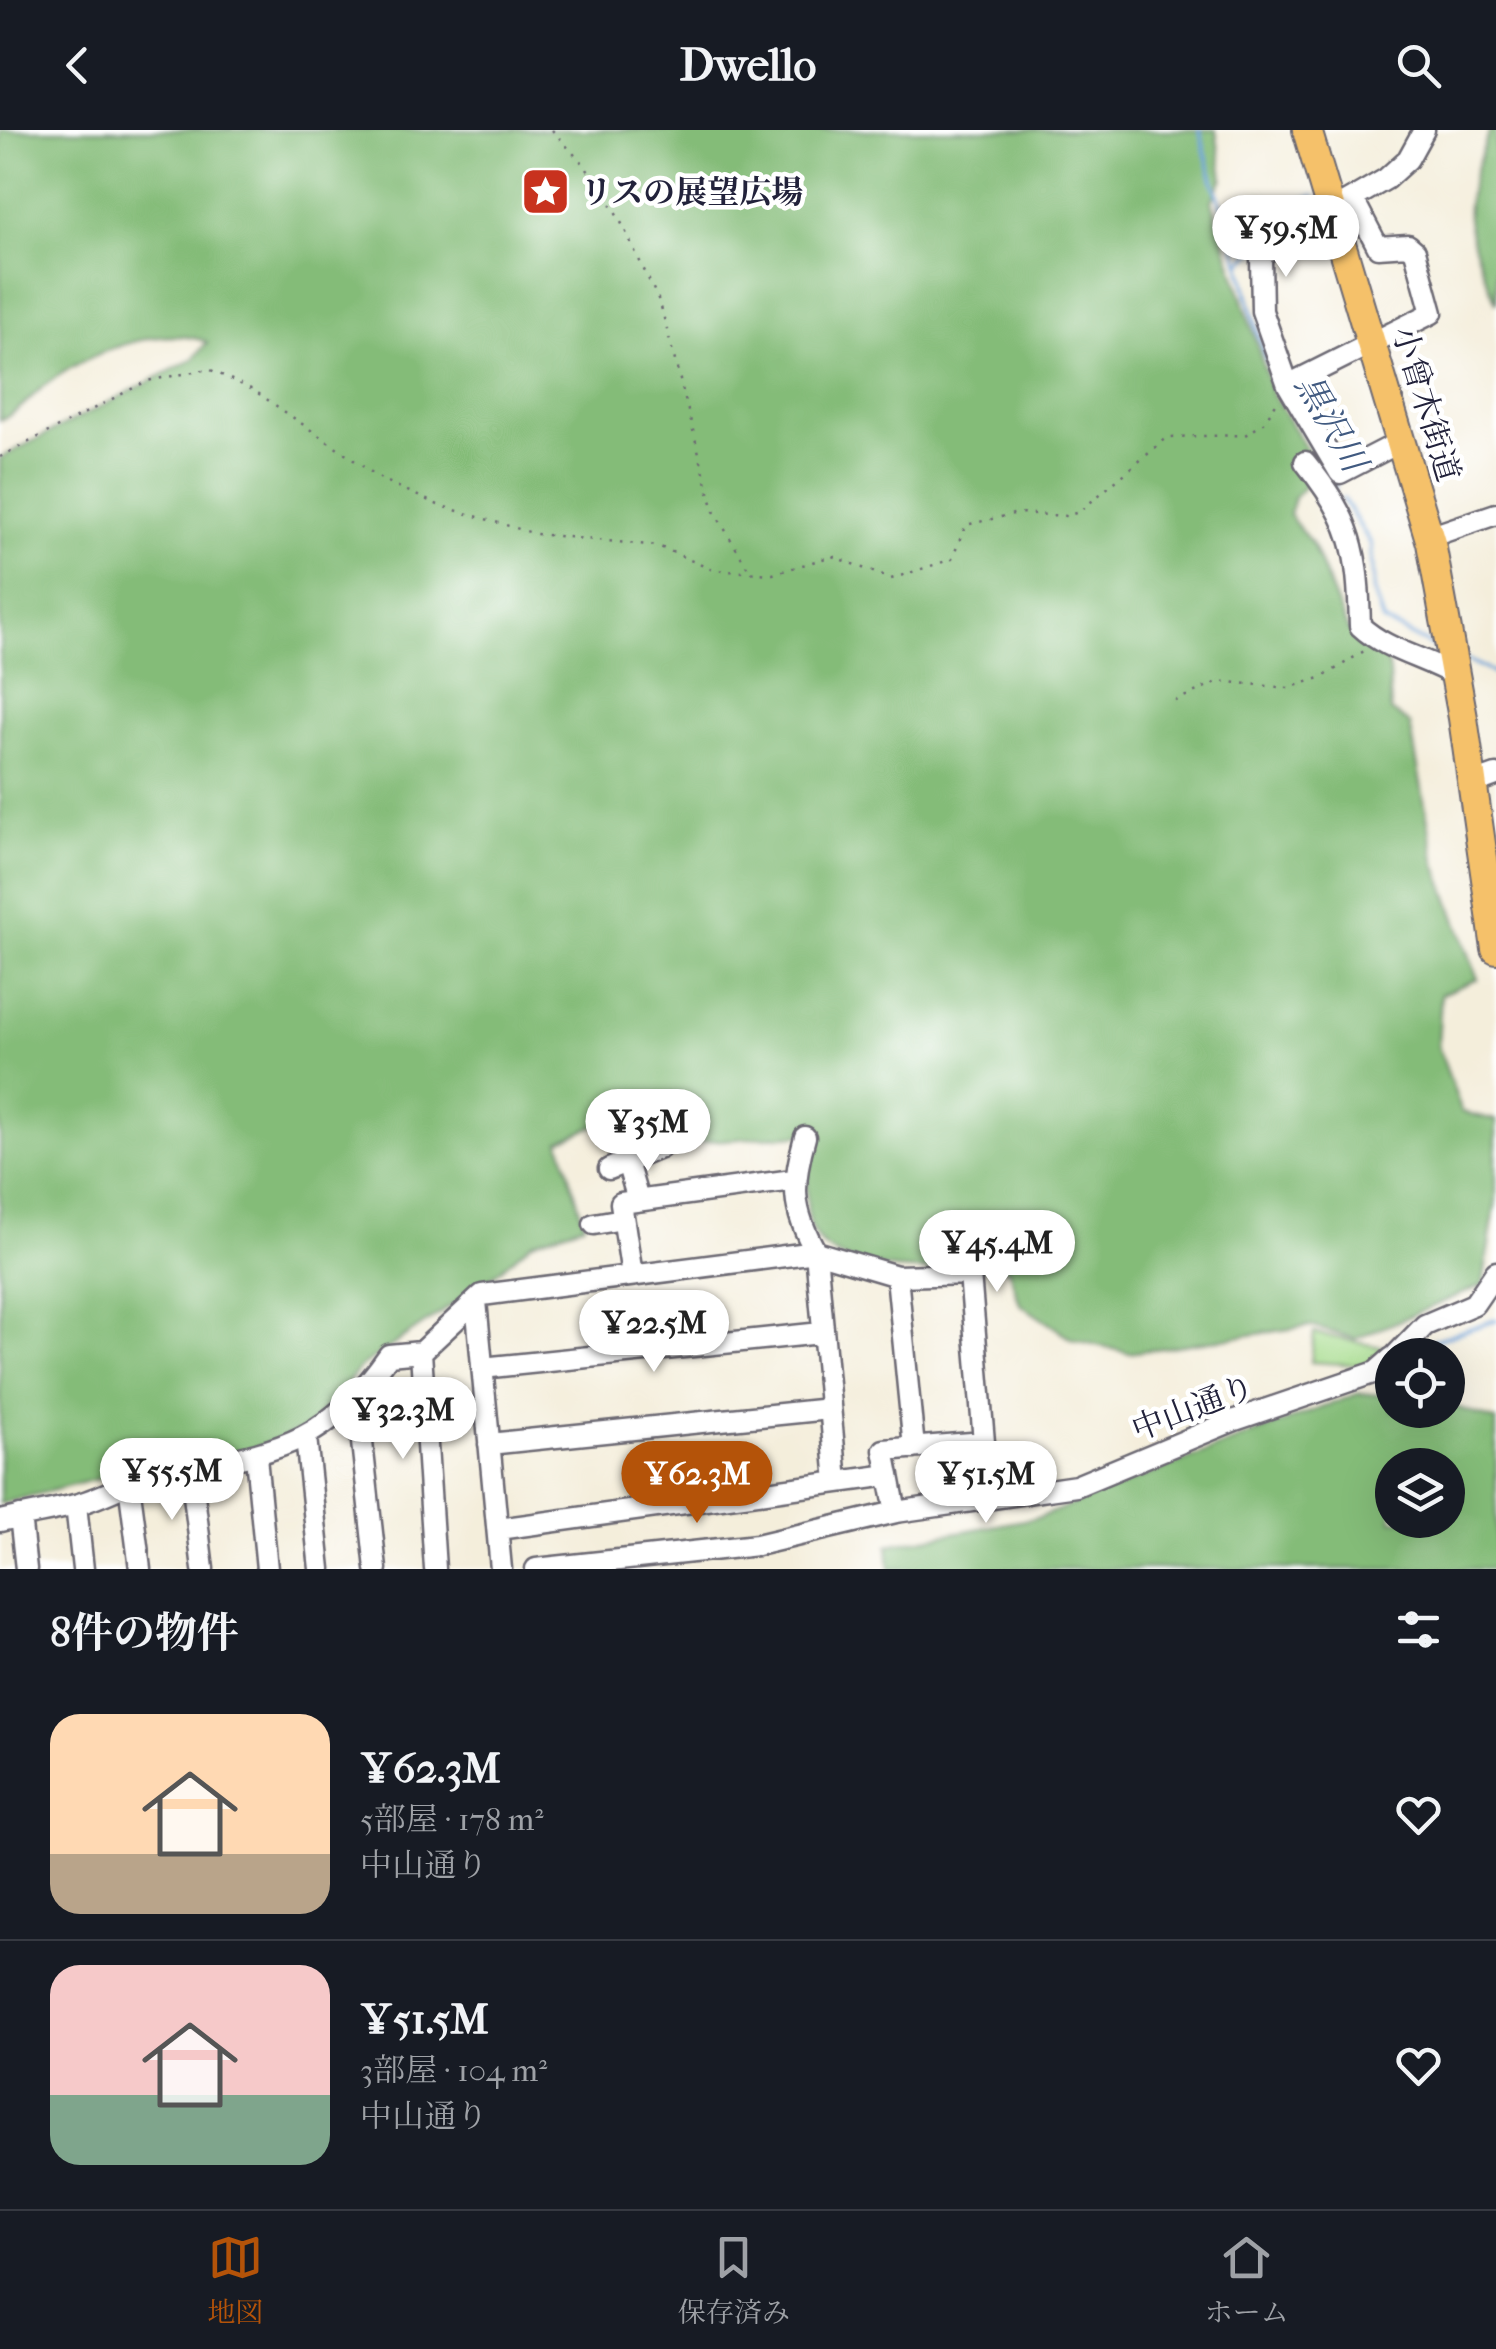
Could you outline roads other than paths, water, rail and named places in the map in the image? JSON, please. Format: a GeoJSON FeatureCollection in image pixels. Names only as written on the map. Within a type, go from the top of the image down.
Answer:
{"type":"FeatureCollection","features":[{"type":"Feature","properties":{"kind":"main road","name":"小曾木街道"},"geometry":{"type":"LineString","coordinates":[[1306,130],[1334,200],[1372,347],[1429,538],[1453,662],[1483,780],[1496,949]]}},
{"type":"Feature","properties":{"kind":"street"},"geometry":{"type":"LineString","coordinates":[[1402,441],[1340,473],[1282,394],[1262,311],[1261,258],[1334,200],[1408,159],[1424,130]]}},
{"type":"Feature","properties":{"kind":"street"},"geometry":{"type":"LineString","coordinates":[[1282,394],[1432,314],[1415,251],[1408,245],[1378,247],[1334,200]]}},
{"type":"Feature","properties":{"kind":"street"},"geometry":{"type":"LineString","coordinates":[[1305,462],[1336,500],[1354,540],[1360,626],[1378,643],[1434,663],[1453,662]]}},
{"type":"Feature","properties":{"kind":"street"},"geometry":{"type":"LineString","coordinates":[[1429,538],[1496,514]]}},
{"type":"Feature","properties":{"kind":"street"},"geometry":{"type":"LineString","coordinates":[[805,1138],[792,1180],[800,1220],[816,1252],[837,1482]]}},
{"type":"Feature","properties":{"kind":"street"},"geometry":{"type":"LineString","coordinates":[[638,1200],[618,1166],[660,1148]]}},
{"type":"Feature","properties":{"kind":"street"},"geometry":{"type":"LineString","coordinates":[[632,1274],[621,1203],[792,1180]]}},
{"type":"Feature","properties":{"kind":"street"},"geometry":{"type":"LineString","coordinates":[[594,1224],[623,1219]]}},
{"type":"Feature","properties":{"kind":"street"},"geometry":{"type":"LineString","coordinates":[[26,1569],[10,1519],[76,1505],[129,1484],[256,1456],[306,1437],[357,1397],[388,1355],[421,1352],[482,1295],[816,1252],[896,1276],[970,1274],[984,1442],[884,1450],[896,1512]]}},
{"type":"Feature","properties":{"kind":"street"},"geometry":{"type":"LineString","coordinates":[[1496,1272],[1474,1304],[1496,1311]]}},
{"type":"Feature","properties":{"kind":"street"},"geometry":{"type":"LineString","coordinates":[[896,1276],[914,1448]]}},
{"type":"Feature","properties":{"kind":"street"},"geometry":{"type":"LineString","coordinates":[[476,1301],[502,1569]]}},
{"type":"Feature","properties":{"kind":"street","name":"中山通り"},"geometry":{"type":"LineString","coordinates":[[1412,1338],[1425,1324],[1474,1304]]}},
{"type":"Feature","properties":{"kind":"street"},"geometry":{"type":"LineString","coordinates":[[482,1368],[821,1333]]}},
{"type":"Feature","properties":{"kind":"street"},"geometry":{"type":"LineString","coordinates":[[421,1352],[435,1569]]}},
{"type":"Feature","properties":{"kind":"street","name":"中山通り"},"geometry":{"type":"LineString","coordinates":[[536,1569],[757,1545],[896,1512],[1076,1486],[1235,1420],[1375,1372]]}},
{"type":"Feature","properties":{"kind":"street"},"geometry":{"type":"LineString","coordinates":[[357,1397],[376,1569]]}},
{"type":"Feature","properties":{"kind":"street"},"geometry":{"type":"LineString","coordinates":[[490,1444],[830,1409]]}},
{"type":"Feature","properties":{"kind":"street"},"geometry":{"type":"LineString","coordinates":[[306,1437],[320,1569]]}},
{"type":"Feature","properties":{"kind":"street"},"geometry":{"type":"LineString","coordinates":[[256,1456],[267,1569]]}},
{"type":"Feature","properties":{"kind":"street"},"geometry":{"type":"LineString","coordinates":[[191,1471],[203,1569]]}},
{"type":"Feature","properties":{"kind":"street"},"geometry":{"type":"LineString","coordinates":[[498,1529],[889,1476]]}},
{"type":"Feature","properties":{"kind":"street"},"geometry":{"type":"LineString","coordinates":[[129,1484],[140,1569]]}},
{"type":"Feature","properties":{"kind":"street"},"geometry":{"type":"LineString","coordinates":[[76,1505],[83,1569]]}},
{"type":"Feature","properties":{"kind":"waterway","name":"黒沢川"},"geometry":{"type":"LineString","coordinates":[[1200,130],[1258,333],[1277,382]]}},
{"type":"Feature","properties":{"kind":"waterway"},"geometry":{"type":"LineString","coordinates":[[1279,230],[1293,217],[1295,202],[1314,196]]}},
{"type":"Feature","properties":{"kind":"waterway"},"geometry":{"type":"LineString","coordinates":[[1241,263],[1256,250]]}},
{"type":"Feature","properties":{"kind":"waterway","name":"黒沢川"},"geometry":{"type":"LineString","coordinates":[[1291,409],[1336,487]]}},
{"type":"Feature","properties":{"kind":"waterway","name":"黒沢川"},"geometry":{"type":"LineString","coordinates":[[1343,499],[1371,544],[1374,594],[1383,621],[1440,650]]}},
{"type":"Feature","properties":{"kind":"waterway","name":"黒沢川"},"geometry":{"type":"LineString","coordinates":[[1463,658],[1496,674]]}},
{"type":"Feature","properties":{"kind":"waterway"},"geometry":{"type":"LineString","coordinates":[[1441,1338],[1496,1320]]}},
{"type":"Feature","properties":{"kind":"place","name":"リスの展望広場"},"geometry":{"type":"Point","coordinates":[545,192]}}]}
